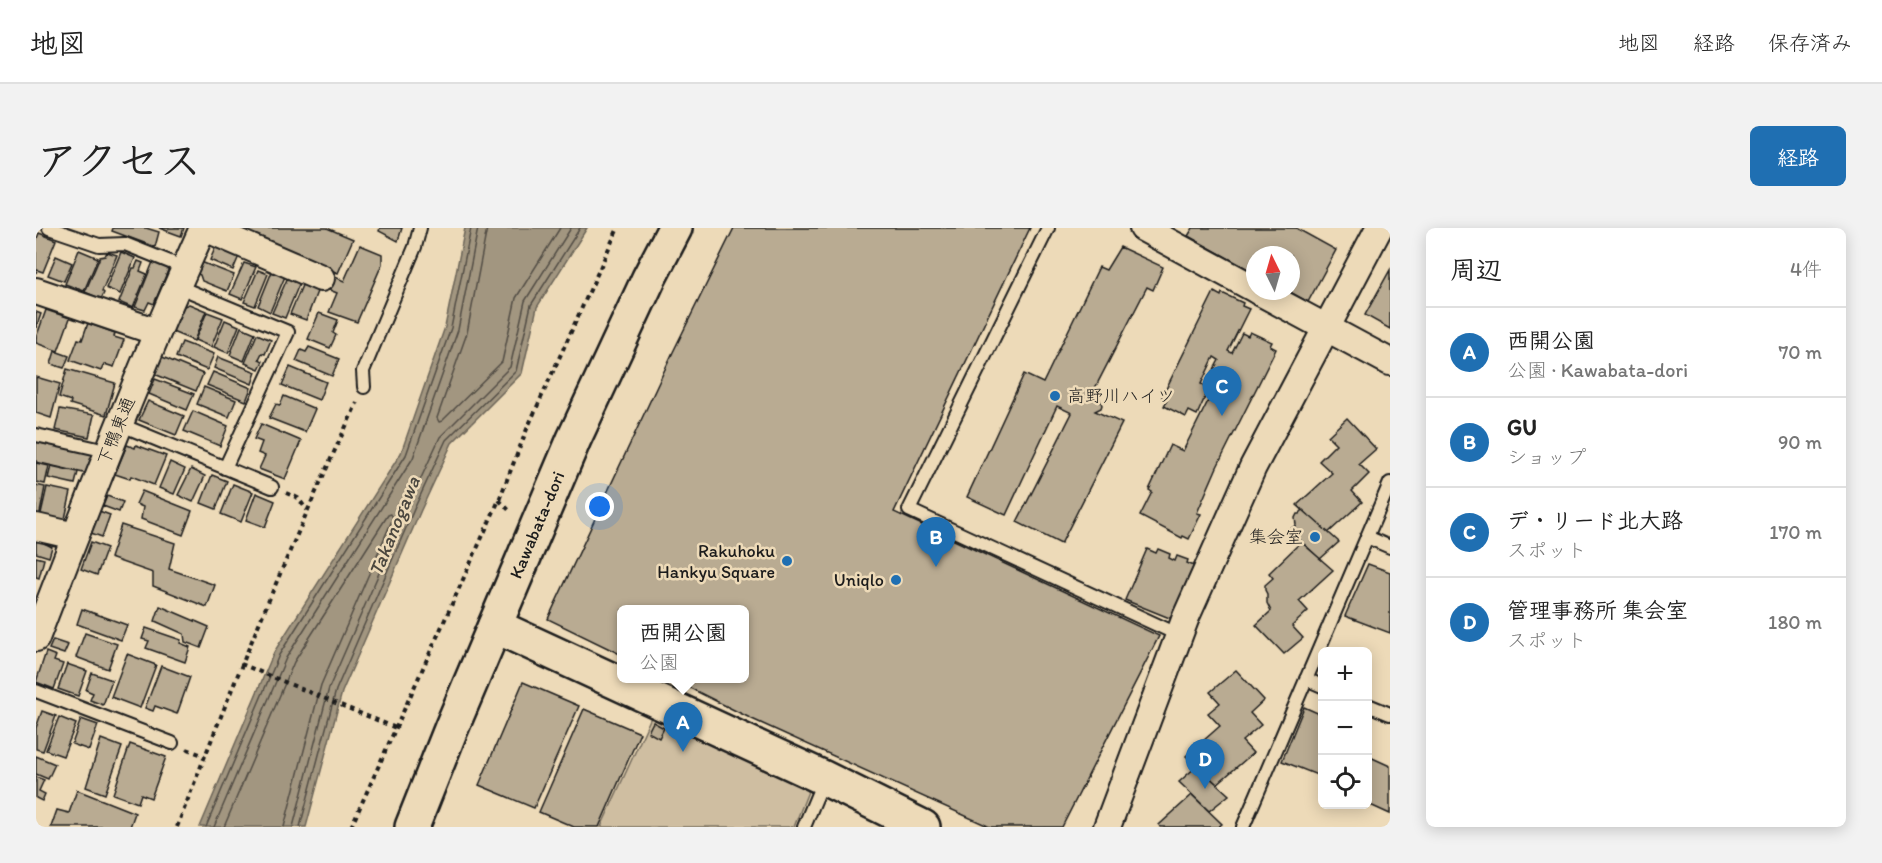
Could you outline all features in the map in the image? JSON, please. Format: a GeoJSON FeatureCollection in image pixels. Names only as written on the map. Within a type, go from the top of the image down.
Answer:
{"type":"FeatureCollection","features":[{"type":"Feature","properties":{"kind":"street","name":"下鴨東通"},"geometry":{"type":"LineString","coordinates":[[36,638],[107,451],[204,228]]}},
{"type":"Feature","properties":{"kind":"street"},"geometry":{"type":"LineString","coordinates":[[204,228],[321,278]]}},
{"type":"Feature","properties":{"kind":"street","name":"Kawabata-dori"},"geometry":{"type":"LineString","coordinates":[[412,827],[574,439],[649,278],[675,228]]}},
{"type":"Feature","properties":{"kind":"street"},"geometry":{"type":"LineString","coordinates":[[1143,228],[1246,284]]}},
{"type":"Feature","properties":{"kind":"street"},"geometry":{"type":"LineString","coordinates":[[1107,827],[1179,634],[1253,467],[1379,228]]}},
{"type":"Feature","properties":{"kind":"street"},"geometry":{"type":"LineString","coordinates":[[36,291],[157,332]]}},
{"type":"Feature","properties":{"kind":"street"},"geometry":{"type":"LineString","coordinates":[[1275,300],[1390,362]]}},
{"type":"Feature","properties":{"kind":"street"},"geometry":{"type":"LineString","coordinates":[[36,527],[75,536]]}},
{"type":"Feature","properties":{"kind":"street"},"geometry":{"type":"LineString","coordinates":[[495,626],[617,682]]}},
{"type":"Feature","properties":{"kind":"street"},"geometry":{"type":"LineString","coordinates":[[618,683],[824,778],[923,827]]}},
{"type":"Feature","properties":{"kind":"lane"},"geometry":{"type":"LineString","coordinates":[[49,228],[99,245],[125,244],[181,277],[288,332],[225,468]]}},
{"type":"Feature","properties":{"kind":"lane"},"geometry":{"type":"LineString","coordinates":[[364,387],[363,371],[415,247],[420,228]]}},
{"type":"Feature","properties":{"kind":"lane"},"geometry":{"type":"LineString","coordinates":[[1048,228],[909,510],[1179,634]]}},
{"type":"Feature","properties":{"kind":"lane"},"geometry":{"type":"LineString","coordinates":[[119,424],[272,488]]}},
{"type":"Feature","properties":{"kind":"lane"},"geometry":{"type":"LineString","coordinates":[[36,435],[107,451]]}},
{"type":"Feature","properties":{"kind":"lane"},"geometry":{"type":"LineString","coordinates":[[1257,827],[1244,824],[1390,483]]}},
{"type":"Feature","properties":{"kind":"lane"},"geometry":{"type":"LineString","coordinates":[[1367,537],[1390,547]]}},
{"type":"Feature","properties":{"kind":"lane"},"geometry":{"type":"LineString","coordinates":[[1306,680],[1318,684]]}},
{"type":"Feature","properties":{"kind":"lane"},"geometry":{"type":"LineString","coordinates":[[36,691],[172,743]]}},
{"type":"Feature","properties":{"kind":"lane"},"geometry":{"type":"LineString","coordinates":[[1372,707],[1390,714]]}},
{"type":"Feature","properties":{"kind":"lane"},"geometry":{"type":"LineString","coordinates":[[804,827],[824,778]]}},
{"type":"Feature","properties":{"kind":"path"},"geometry":{"type":"LineString","coordinates":[[351,827],[494,511],[527,429],[618,228]]}},
{"type":"Feature","properties":{"kind":"path"},"geometry":{"type":"LineString","coordinates":[[177,827],[241,664],[307,510],[364,387]]}},
{"type":"Feature","properties":{"kind":"path"},"geometry":{"type":"LineString","coordinates":[[272,488],[298,498],[307,510]]}},
{"type":"Feature","properties":{"kind":"path"},"geometry":{"type":"LineString","coordinates":[[241,664],[396,728]]}},
{"type":"Feature","properties":{"kind":"shaded area"},"geometry":{"type":"Polygon","coordinates":[[[652,715],[809,789],[794,827],[601,827],[652,715]]]}},
{"type":"Feature","properties":{"kind":"water","name":"Takanogawa"},"geometry":{"type":"Polygon","coordinates":[[[465,228],[587,228],[537,307],[522,373],[452,443],[342,692],[306,827],[200,827],[274,652],[401,453],[445,327],[465,228]]]}},
{"type":"Feature","properties":{"kind":"building"},"geometry":{"type":"Polygon","coordinates":[[[113,228],[146,228],[159,232],[155,247],[112,231],[113,228]]]}},
{"type":"Feature","properties":{"kind":"building"},"geometry":{"type":"Polygon","coordinates":[[[159,228],[184,228],[181,236],[159,228]]]}},
{"type":"Feature","properties":{"kind":"building"},"geometry":{"type":"Polygon","coordinates":[[[234,228],[327,228],[353,239],[338,273],[234,228]]]}},
{"type":"Feature","properties":{"kind":"building"},"geometry":{"type":"Polygon","coordinates":[[[380,228],[402,228],[398,241],[379,231],[380,228]]]}},
{"type":"Feature","properties":{"kind":"building","name":"Rakuhoku Hankyu Square"},"geometry":{"type":"Polygon","coordinates":[[[734,228],[1030,228],[894,512],[1159,636],[1062,827],[990,827],[752,719],[680,683],[749,683],[749,605],[617,605],[617,653],[548,619],[673,352],[734,228]]]}},
{"type":"Feature","properties":{"kind":"building"},"geometry":{"type":"Polygon","coordinates":[[[1193,228],[1296,228],[1336,250],[1308,302],[1300,298],[1300,246],[1246,246],[1246,268],[1188,236],[1193,228]]]}},
{"type":"Feature","properties":{"kind":"building"},"geometry":{"type":"Polygon","coordinates":[[[39,233],[56,240],[43,272],[37,270],[36,273],[36,241],[39,233]]]}},
{"type":"Feature","properties":{"kind":"building"},"geometry":{"type":"Polygon","coordinates":[[[360,245],[382,254],[382,264],[357,322],[329,312],[337,293],[327,289],[333,276],[344,281],[360,245]]]}},
{"type":"Feature","properties":{"kind":"building"},"geometry":{"type":"Polygon","coordinates":[[[216,246],[239,256],[233,270],[210,260],[216,246]]]}},
{"type":"Feature","properties":{"kind":"building","name":"高野川ハイツ"},"geometry":{"type":"Polygon","coordinates":[[[1120,247],[1163,267],[1153,290],[1147,287],[1092,394],[1099,397],[1102,405],[1095,411],[1122,423],[1061,544],[1017,522],[1072,413],[1057,406],[1006,515],[967,497],[1024,374],[1043,383],[1099,267],[1106,270],[1120,247]]]}},
{"type":"Feature","properties":{"kind":"building"},"geometry":{"type":"Polygon","coordinates":[[[79,250],[98,258],[84,291],[65,284],[79,250]]]}},
{"type":"Feature","properties":{"kind":"building"},"geometry":{"type":"Polygon","coordinates":[[[107,252],[117,255],[101,299],[85,292],[100,257],[105,256],[107,252]]]}},
{"type":"Feature","properties":{"kind":"building"},"geometry":{"type":"Polygon","coordinates":[[[121,252],[135,258],[120,294],[106,288],[121,252]]]}},
{"type":"Feature","properties":{"kind":"building"},"geometry":{"type":"Polygon","coordinates":[[[56,256],[72,263],[64,281],[48,275],[56,256]]]}},
{"type":"Feature","properties":{"kind":"building"},"geometry":{"type":"Polygon","coordinates":[[[138,261],[143,263],[140,271],[147,274],[133,308],[119,302],[138,261]]]}},
{"type":"Feature","properties":{"kind":"building"},"geometry":{"type":"Polygon","coordinates":[[[153,262],[169,268],[154,304],[149,302],[145,310],[135,307],[153,262]]]}},
{"type":"Feature","properties":{"kind":"building"},"geometry":{"type":"Polygon","coordinates":[[[201,262],[234,275],[227,291],[202,281],[200,275],[196,273],[201,262]]]}},
{"type":"Feature","properties":{"kind":"building"},"geometry":{"type":"Polygon","coordinates":[[[244,263],[256,267],[242,299],[230,294],[244,263]]]}},
{"type":"Feature","properties":{"kind":"building"},"geometry":{"type":"Polygon","coordinates":[[[273,269],[286,274],[270,312],[258,306],[273,269]]]}},
{"type":"Feature","properties":{"kind":"building"},"geometry":{"type":"Polygon","coordinates":[[[258,270],[268,274],[255,306],[244,302],[258,270]]]}},
{"type":"Feature","properties":{"kind":"building"},"geometry":{"type":"Polygon","coordinates":[[[1390,270],[1390,329],[1365,315],[1390,270]]]}},
{"type":"Feature","properties":{"kind":"building"},"geometry":{"type":"Polygon","coordinates":[[[288,277],[300,282],[285,318],[272,313],[288,277]]]}},
{"type":"Feature","properties":{"kind":"building"},"geometry":{"type":"Polygon","coordinates":[[[303,283],[318,289],[306,320],[290,314],[303,283]]]}},
{"type":"Feature","properties":{"kind":"building"},"geometry":{"type":"Polygon","coordinates":[[[1214,292],[1221,296],[1222,293],[1243,303],[1242,306],[1249,309],[1228,351],[1232,353],[1242,333],[1248,336],[1250,332],[1272,342],[1270,346],[1276,349],[1217,467],[1197,513],[1201,514],[1189,539],[1183,536],[1182,538],[1140,516],[1152,492],[1149,490],[1170,445],[1183,451],[1210,397],[1206,395],[1197,415],[1189,411],[1186,417],[1164,406],[1167,400],[1162,397],[1214,292]],[[1214,357],[1201,384],[1205,386],[1219,360],[1214,357]]]}},
{"type":"Feature","properties":{"kind":"building"},"geometry":{"type":"Polygon","coordinates":[[[189,304],[206,311],[194,341],[170,331],[179,308],[189,304]]]}},
{"type":"Feature","properties":{"kind":"building"},"geometry":{"type":"Polygon","coordinates":[[[46,310],[70,318],[58,351],[36,343],[46,310]]]}},
{"type":"Feature","properties":{"kind":"building"},"geometry":{"type":"Polygon","coordinates":[[[36,312],[41,314],[36,328],[36,312]]]}},
{"type":"Feature","properties":{"kind":"building"},"geometry":{"type":"Polygon","coordinates":[[[207,312],[223,318],[211,347],[195,340],[207,312]]]}},
{"type":"Feature","properties":{"kind":"building"},"geometry":{"type":"Polygon","coordinates":[[[319,313],[338,320],[333,333],[336,335],[330,348],[308,339],[319,313]]]}},
{"type":"Feature","properties":{"kind":"building"},"geometry":{"type":"Polygon","coordinates":[[[225,320],[239,326],[228,353],[214,347],[225,320]]]}},
{"type":"Feature","properties":{"kind":"building"},"geometry":{"type":"Polygon","coordinates":[[[88,323],[115,333],[114,337],[124,340],[114,367],[104,364],[101,371],[70,360],[78,339],[82,340],[88,323]]]}},
{"type":"Feature","properties":{"kind":"building"},"geometry":{"type":"Polygon","coordinates":[[[241,327],[255,333],[244,361],[230,355],[241,327]]]}},
{"type":"Feature","properties":{"kind":"building"},"geometry":{"type":"Polygon","coordinates":[[[257,334],[271,340],[265,354],[262,353],[259,359],[263,361],[259,369],[245,363],[257,334]]]}},
{"type":"Feature","properties":{"kind":"building"},"geometry":{"type":"Polygon","coordinates":[[[182,342],[214,354],[207,370],[176,357],[182,342]]]}},
{"type":"Feature","properties":{"kind":"building"},"geometry":{"type":"Polygon","coordinates":[[[309,347],[339,359],[332,376],[296,361],[301,350],[306,352],[309,347]]]}},
{"type":"Feature","properties":{"kind":"building"},"geometry":{"type":"Polygon","coordinates":[[[55,351],[69,356],[64,368],[51,364],[55,351]]]}},
{"type":"Feature","properties":{"kind":"building"},"geometry":{"type":"Polygon","coordinates":[[[160,356],[203,374],[196,391],[152,373],[160,356]]]}},
{"type":"Feature","properties":{"kind":"building"},"geometry":{"type":"Polygon","coordinates":[[[218,357],[256,372],[252,384],[214,368],[218,357]]]}},
{"type":"Feature","properties":{"kind":"building"},"geometry":{"type":"Polygon","coordinates":[[[290,367],[326,382],[319,400],[282,385],[290,367]]]}},
{"type":"Feature","properties":{"kind":"building"},"geometry":{"type":"Polygon","coordinates":[[[67,369],[115,383],[106,415],[70,404],[71,401],[59,397],[67,369]]]}},
{"type":"Feature","properties":{"kind":"building"},"geometry":{"type":"Polygon","coordinates":[[[213,372],[251,388],[246,401],[207,385],[213,372]]]}},
{"type":"Feature","properties":{"kind":"building"},"geometry":{"type":"Polygon","coordinates":[[[36,377],[60,384],[51,418],[36,413],[36,377]]]}},
{"type":"Feature","properties":{"kind":"building"},"geometry":{"type":"Polygon","coordinates":[[[155,379],[194,394],[187,410],[149,394],[155,379]]]}},
{"type":"Feature","properties":{"kind":"building"},"geometry":{"type":"Polygon","coordinates":[[[204,387],[236,400],[229,417],[197,404],[204,387]]]}},
{"type":"Feature","properties":{"kind":"building"},"geometry":{"type":"Polygon","coordinates":[[[284,396],[315,409],[305,432],[269,418],[276,404],[280,405],[284,396]]]}},
{"type":"Feature","properties":{"kind":"building"},"geometry":{"type":"Polygon","coordinates":[[[148,401],[184,416],[176,435],[139,420],[148,401]]]}},
{"type":"Feature","properties":{"kind":"building"},"geometry":{"type":"Polygon","coordinates":[[[60,409],[94,415],[89,437],[55,430],[60,409]]]}},
{"type":"Feature","properties":{"kind":"building"},"geometry":{"type":"Polygon","coordinates":[[[193,411],[228,426],[220,446],[184,431],[193,411]]]}},
{"type":"Feature","properties":{"kind":"building"},"geometry":{"type":"Polygon","coordinates":[[[1347,418],[1376,449],[1359,464],[1369,474],[1352,491],[1362,502],[1328,533],[1297,505],[1332,473],[1319,461],[1336,444],[1328,436],[1347,418]]]}},
{"type":"Feature","properties":{"kind":"building"},"geometry":{"type":"Polygon","coordinates":[[[261,424],[301,441],[285,479],[259,469],[265,456],[258,453],[262,442],[254,439],[261,424]]]}},
{"type":"Feature","properties":{"kind":"building"},"geometry":{"type":"Polygon","coordinates":[[[36,442],[93,454],[88,474],[36,462],[36,442]]]}},
{"type":"Feature","properties":{"kind":"building"},"geometry":{"type":"Polygon","coordinates":[[[127,445],[135,448],[136,445],[166,456],[154,485],[131,476],[130,479],[115,474],[127,445]]]}},
{"type":"Feature","properties":{"kind":"building"},"geometry":{"type":"Polygon","coordinates":[[[170,462],[185,469],[174,494],[159,488],[170,462]]]}},
{"type":"Feature","properties":{"kind":"building"},"geometry":{"type":"Polygon","coordinates":[[[36,463],[49,466],[45,484],[36,482],[36,463]]]}},
{"type":"Feature","properties":{"kind":"building"},"geometry":{"type":"Polygon","coordinates":[[[51,466],[78,472],[75,484],[48,478],[51,466]]]}},
{"type":"Feature","properties":{"kind":"building"},"geometry":{"type":"Polygon","coordinates":[[[191,469],[205,476],[193,502],[178,495],[191,469]]]}},
{"type":"Feature","properties":{"kind":"building"},"geometry":{"type":"Polygon","coordinates":[[[212,475],[227,481],[216,509],[201,503],[212,475]]]}},
{"type":"Feature","properties":{"kind":"building"},"geometry":{"type":"Polygon","coordinates":[[[233,484],[253,492],[241,522],[221,514],[233,484]]]}},
{"type":"Feature","properties":{"kind":"building"},"geometry":{"type":"Polygon","coordinates":[[[36,485],[45,487],[39,518],[36,517],[36,485]]]}},
{"type":"Feature","properties":{"kind":"building"},"geometry":{"type":"Polygon","coordinates":[[[47,487],[71,492],[64,523],[40,518],[47,487]]]}},
{"type":"Feature","properties":{"kind":"building"},"geometry":{"type":"Polygon","coordinates":[[[142,491],[192,511],[183,535],[141,519],[143,507],[136,504],[142,491]]]}},
{"type":"Feature","properties":{"kind":"building"},"geometry":{"type":"Polygon","coordinates":[[[256,493],[275,501],[265,527],[246,520],[256,493]]]}},
{"type":"Feature","properties":{"kind":"building"},"geometry":{"type":"Polygon","coordinates":[[[107,496],[123,502],[119,512],[103,506],[107,496]]]}},
{"type":"Feature","properties":{"kind":"building","name":"集会室"},"geometry":{"type":"Polygon","coordinates":[[[1303,510],[1339,542],[1320,559],[1289,530],[1296,525],[1295,518],[1303,510]]]}},
{"type":"Feature","properties":{"kind":"building"},"geometry":{"type":"Polygon","coordinates":[[[99,511],[110,515],[102,537],[91,533],[99,511]]]}},
{"type":"Feature","properties":{"kind":"building"},"geometry":{"type":"Polygon","coordinates":[[[121,525],[175,543],[169,569],[215,585],[207,607],[153,586],[153,573],[110,558],[121,525]]]}},
{"type":"Feature","properties":{"kind":"building"},"geometry":{"type":"Polygon","coordinates":[[[36,538],[44,539],[44,543],[52,547],[49,557],[36,553],[36,538]]]}},
{"type":"Feature","properties":{"kind":"building"},"geometry":{"type":"Polygon","coordinates":[[[91,542],[107,548],[97,575],[81,569],[91,542]]]}},
{"type":"Feature","properties":{"kind":"building"},"geometry":{"type":"Polygon","coordinates":[[[1301,542],[1333,570],[1299,601],[1308,611],[1292,626],[1303,638],[1284,654],[1256,625],[1271,611],[1265,590],[1265,585],[1273,578],[1269,573],[1301,542]]]}},
{"type":"Feature","properties":{"kind":"building"},"geometry":{"type":"Polygon","coordinates":[[[1147,549],[1156,553],[1158,549],[1170,554],[1169,558],[1175,561],[1177,556],[1188,560],[1187,563],[1194,566],[1172,619],[1125,600],[1147,549]]]}},
{"type":"Feature","properties":{"kind":"building"},"geometry":{"type":"Polygon","coordinates":[[[36,557],[44,559],[39,578],[36,577],[36,557]]]}},
{"type":"Feature","properties":{"kind":"building"},"geometry":{"type":"Polygon","coordinates":[[[1368,564],[1390,572],[1390,633],[1345,616],[1368,564]]]}},
{"type":"Feature","properties":{"kind":"building"},"geometry":{"type":"Polygon","coordinates":[[[160,606],[209,627],[201,648],[185,642],[184,634],[155,621],[160,606]]]}},
{"type":"Feature","properties":{"kind":"building"},"geometry":{"type":"Polygon","coordinates":[[[82,609],[127,625],[121,640],[77,624],[82,609]]]}},
{"type":"Feature","properties":{"kind":"building"},"geometry":{"type":"Polygon","coordinates":[[[146,628],[181,640],[180,643],[190,647],[185,662],[146,648],[149,641],[142,639],[146,628]]]}},
{"type":"Feature","properties":{"kind":"building"},"geometry":{"type":"Polygon","coordinates":[[[85,633],[117,644],[108,669],[76,657],[85,633]]]}},
{"type":"Feature","properties":{"kind":"building"},"geometry":{"type":"Polygon","coordinates":[[[53,640],[68,645],[64,654],[49,649],[53,640]]]}},
{"type":"Feature","properties":{"kind":"building"},"geometry":{"type":"Polygon","coordinates":[[[46,652],[56,656],[54,661],[63,664],[54,689],[36,682],[46,652]]]}},
{"type":"Feature","properties":{"kind":"building"},"geometry":{"type":"Polygon","coordinates":[[[127,654],[156,665],[140,708],[111,697],[127,654]]]}},
{"type":"Feature","properties":{"kind":"building"},"geometry":{"type":"Polygon","coordinates":[[[67,664],[87,671],[78,696],[58,689],[67,664]]]}},
{"type":"Feature","properties":{"kind":"building"},"geometry":{"type":"Polygon","coordinates":[[[161,666],[190,677],[177,714],[155,706],[153,711],[145,708],[161,666]]]}},
{"type":"Feature","properties":{"kind":"building"},"geometry":{"type":"Polygon","coordinates":[[[1236,670],[1264,700],[1250,713],[1261,725],[1242,741],[1253,753],[1217,784],[1186,756],[1220,726],[1208,713],[1220,703],[1210,692],[1236,670]]]}},
{"type":"Feature","properties":{"kind":"building"},"geometry":{"type":"Polygon","coordinates":[[[92,673],[112,680],[103,705],[90,700],[93,693],[86,690],[92,673]]]}},
{"type":"Feature","properties":{"kind":"building"},"geometry":{"type":"Polygon","coordinates":[[[523,682],[579,706],[534,808],[479,785],[523,682]]]}},
{"type":"Feature","properties":{"kind":"building"},"geometry":{"type":"Polygon","coordinates":[[[1304,707],[1318,713],[1318,775],[1282,761],[1304,707]]]}},
{"type":"Feature","properties":{"kind":"building"},"geometry":{"type":"Polygon","coordinates":[[[584,709],[640,733],[599,827],[574,827],[539,812],[584,709]]]}},
{"type":"Feature","properties":{"kind":"building"},"geometry":{"type":"Polygon","coordinates":[[[42,711],[56,716],[43,751],[36,749],[36,728],[42,711]]]}},
{"type":"Feature","properties":{"kind":"building"},"geometry":{"type":"Polygon","coordinates":[[[59,717],[76,724],[63,756],[46,750],[59,717]]]}},
{"type":"Feature","properties":{"kind":"building"},"geometry":{"type":"Polygon","coordinates":[[[81,719],[98,725],[89,750],[72,744],[81,719]]]}},
{"type":"Feature","properties":{"kind":"building"},"geometry":{"type":"Polygon","coordinates":[[[653,722],[664,728],[659,738],[648,732],[653,722]]]}},
{"type":"Feature","properties":{"kind":"building"},"geometry":{"type":"Polygon","coordinates":[[[101,739],[122,747],[105,794],[86,787],[101,739]]]}},
{"type":"Feature","properties":{"kind":"building"},"geometry":{"type":"Polygon","coordinates":[[[130,744],[166,757],[151,798],[141,794],[138,803],[113,794],[130,744]]]}},
{"type":"Feature","properties":{"kind":"building"},"geometry":{"type":"Polygon","coordinates":[[[36,756],[55,764],[48,779],[36,774],[36,756]]]}},
{"type":"Feature","properties":{"kind":"building"},"geometry":{"type":"Polygon","coordinates":[[[1372,758],[1390,766],[1390,814],[1372,806],[1372,758]]]}},
{"type":"Feature","properties":{"kind":"building"},"geometry":{"type":"Polygon","coordinates":[[[1197,766],[1229,795],[1209,811],[1179,782],[1197,766]]]}},
{"type":"Feature","properties":{"kind":"building"},"geometry":{"type":"Polygon","coordinates":[[[36,777],[44,780],[39,791],[45,794],[42,801],[36,798],[36,777]]]}},
{"type":"Feature","properties":{"kind":"building"},"geometry":{"type":"Polygon","coordinates":[[[77,790],[135,813],[130,827],[51,827],[57,810],[69,813],[77,790]]]}},
{"type":"Feature","properties":{"kind":"building"},"geometry":{"type":"Polygon","coordinates":[[[1192,795],[1222,824],[1218,827],[1160,827],[1159,825],[1192,795]]]}},
{"type":"Feature","properties":{"kind":"place","name":"高野川ハイツ"},"geometry":{"type":"Point","coordinates":[1055,396]}},
{"type":"Feature","properties":{"kind":"place","name":"デ・リード北大路"},"geometry":{"type":"Point","coordinates":[1222,416]}},
{"type":"Feature","properties":{"kind":"place","name":"集会室"},"geometry":{"type":"Point","coordinates":[1315,537]}},
{"type":"Feature","properties":{"kind":"place","name":"Rakuhoku Hankyu Square"},"geometry":{"type":"Point","coordinates":[787,561]}},
{"type":"Feature","properties":{"kind":"place","name":"GU"},"geometry":{"type":"Point","coordinates":[936,567]}},
{"type":"Feature","properties":{"kind":"place","name":"Uniqlo"},"geometry":{"type":"Point","coordinates":[896,580]}},
{"type":"Feature","properties":{"kind":"place","name":"西開公園"},"geometry":{"type":"Point","coordinates":[683,752]}},
{"type":"Feature","properties":{"kind":"place","name":"管理事務所 集会室"},"geometry":{"type":"Point","coordinates":[1205,789]}}]}
